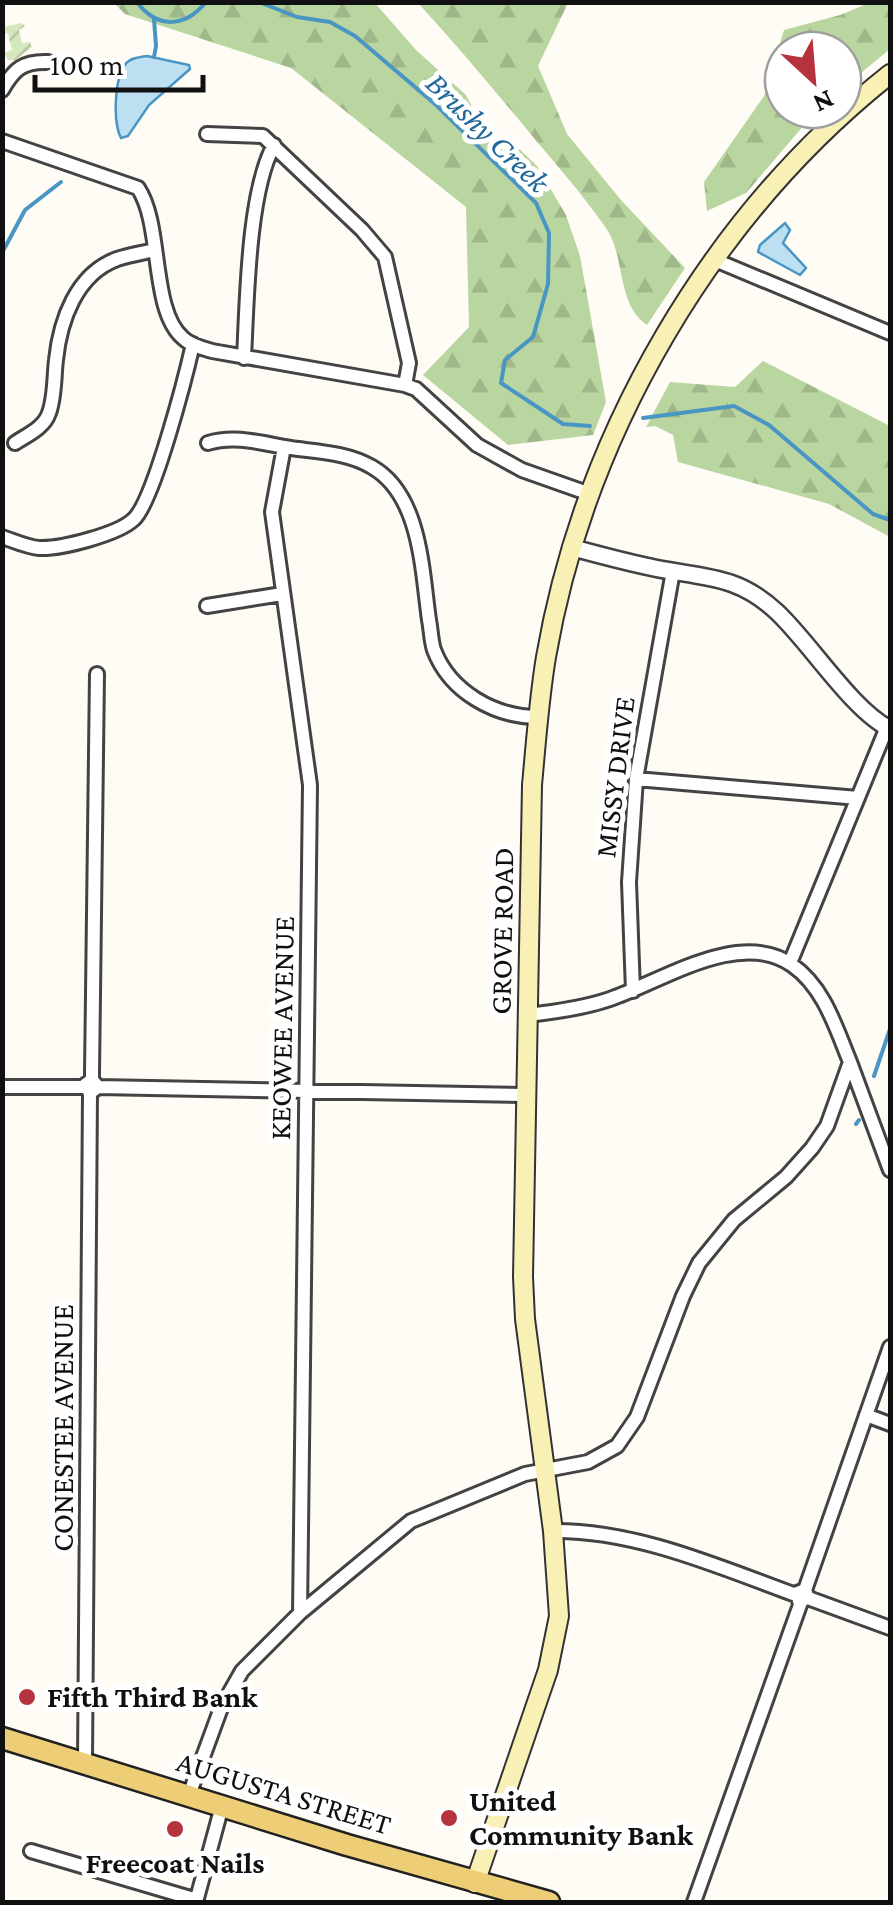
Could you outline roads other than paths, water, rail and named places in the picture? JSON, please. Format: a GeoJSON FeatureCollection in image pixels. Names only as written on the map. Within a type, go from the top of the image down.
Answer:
{"type":"FeatureCollection","features":[{"type":"Feature","properties":{"kind":"main road","name":"GROVE ROAD"},"geometry":{"type":"LineString","coordinates":[[475,1883],[553,1650],[559,1616],[554,1531],[525,1320],[524,1094],[532,785],[546,654],[590,494],[658,348],[714,260],[794,164],[890,74]]}},
{"type":"Feature","properties":{"kind":"main road","name":"AUGUSTA STREET"},"geometry":{"type":"LineString","coordinates":[[2,1738],[475,1883],[549,1902]]}},
{"type":"Feature","properties":{"kind":"street"},"geometry":{"type":"LineString","coordinates":[[2,90],[18,67],[48,62]]}},
{"type":"Feature","properties":{"kind":"street"},"geometry":{"type":"LineString","coordinates":[[207,134],[263,136],[385,257],[409,363],[405,384]]}},
{"type":"Feature","properties":{"kind":"street"},"geometry":{"type":"LineString","coordinates":[[2,142],[138,188],[149,209],[154,250],[171,319],[192,344],[244,358],[405,384],[477,445],[522,470],[590,494]]}},
{"type":"Feature","properties":{"kind":"street"},"geometry":{"type":"LineString","coordinates":[[244,358],[252,243],[266,159],[274,144]]}},
{"type":"Feature","properties":{"kind":"street"},"geometry":{"type":"LineString","coordinates":[[14,443],[49,415],[57,344],[65,313],[77,292],[96,271],[114,260],[154,250]]}},
{"type":"Feature","properties":{"kind":"street"},"geometry":{"type":"LineString","coordinates":[[714,260],[890,333]]}},
{"type":"Feature","properties":{"kind":"street"},"geometry":{"type":"LineString","coordinates":[[2,537],[45,548],[110,532],[134,520],[148,496],[186,376],[192,344]]}},
{"type":"Feature","properties":{"kind":"street"},"geometry":{"type":"LineString","coordinates":[[208,444],[228,437],[337,454],[374,467],[397,490],[411,519],[434,650],[447,672],[468,695],[494,709],[538,717]]}},
{"type":"Feature","properties":{"kind":"street","name":"KEOWEE AVENUE"},"geometry":{"type":"LineString","coordinates":[[284,447],[272,512],[310,785],[300,1613]]}},
{"type":"Feature","properties":{"kind":"street"},"geometry":{"type":"LineString","coordinates":[[573,548],[673,572],[722,578],[755,594],[777,612],[866,711],[889,728],[790,963]]}},
{"type":"Feature","properties":{"kind":"street","name":"MISSY DRIVE"},"geometry":{"type":"LineString","coordinates":[[633,991],[629,882],[636,779],[673,572]]}},
{"type":"Feature","properties":{"kind":"street"},"geometry":{"type":"LineString","coordinates":[[207,606],[282,594]]}},
{"type":"Feature","properties":{"kind":"street","name":"CONESTEE AVENUE"},"geometry":{"type":"LineString","coordinates":[[85,1763],[97,674]]}},
{"type":"Feature","properties":{"kind":"street"},"geometry":{"type":"LineString","coordinates":[[636,779],[858,798]]}},
{"type":"Feature","properties":{"kind":"street"},"geometry":{"type":"LineString","coordinates":[[528,1015],[574,1008],[633,991],[725,954],[766,955],[790,963],[822,998],[890,1170]]}},
{"type":"Feature","properties":{"kind":"street"},"geometry":{"type":"LineString","coordinates":[[190,1795],[230,1690],[255,1656],[300,1613],[411,1522],[525,1474],[600,1456],[617,1446],[629,1432],[699,1262],[734,1220],[812,1148],[827,1126],[850,1062]]}},
{"type":"Feature","properties":{"kind":"street"},"geometry":{"type":"LineString","coordinates":[[2,1087],[524,1094]]}},
{"type":"Feature","properties":{"kind":"street"},"geometry":{"type":"LineString","coordinates":[[694,1902],[890,1347]]}},
{"type":"Feature","properties":{"kind":"street"},"geometry":{"type":"LineString","coordinates":[[866,1415],[890,1424]]}},
{"type":"Feature","properties":{"kind":"street"},"geometry":{"type":"LineString","coordinates":[[554,1531],[590,1532],[636,1542],[890,1628]]}},
{"type":"Feature","properties":{"kind":"street"},"geometry":{"type":"LineString","coordinates":[[31,1851],[196,1901],[222,1806]]}},
{"type":"Feature","properties":{"kind":"water"},"geometry":{"type":"Polygon","coordinates":[[[147,56],[189,65],[190,69],[149,105],[128,136],[121,138],[116,102],[121,72],[129,61],[147,56]]]}},
{"type":"Feature","properties":{"kind":"water"},"geometry":{"type":"Polygon","coordinates":[[[785,223],[790,230],[783,243],[806,268],[800,275],[758,252],[760,245],[785,223]]]}},
{"type":"Feature","properties":{"kind":"waterway","name":"Brushy Creek"},"geometry":{"type":"LineString","coordinates":[[137,2],[153,17],[171,22],[189,17],[206,2]]}},
{"type":"Feature","properties":{"kind":"waterway","name":"Brushy Creek"},"geometry":{"type":"LineString","coordinates":[[259,2],[297,17],[330,22],[355,36],[435,104],[536,203],[549,233],[548,284],[533,337],[505,360],[501,383],[563,424],[590,426]]}},
{"type":"Feature","properties":{"kind":"waterway"},"geometry":{"type":"LineString","coordinates":[[154,19],[154,57]]}},
{"type":"Feature","properties":{"kind":"waterway"},"geometry":{"type":"LineString","coordinates":[[2,253],[25,210],[61,182]]}},
{"type":"Feature","properties":{"kind":"waterway","name":"Brushy Creek"},"geometry":{"type":"LineString","coordinates":[[643,418],[734,406],[769,425],[873,514],[890,520]]}},
{"type":"Feature","properties":{"kind":"waterway"},"geometry":{"type":"LineString","coordinates":[[874,1076],[890,1029]]}},
{"type":"Feature","properties":{"kind":"waterway"},"geometry":{"type":"LineString","coordinates":[[856,1124],[859,1120]]}},
{"type":"Feature","properties":{"kind":"place","name":"Fifth Third Bank"},"geometry":{"type":"Point","coordinates":[27,1697]}},
{"type":"Feature","properties":{"kind":"place","name":"United Community Bank"},"geometry":{"type":"Point","coordinates":[449,1818]}},
{"type":"Feature","properties":{"kind":"place","name":"Freecoat Nails"},"geometry":{"type":"Point","coordinates":[175,1829]}}]}
